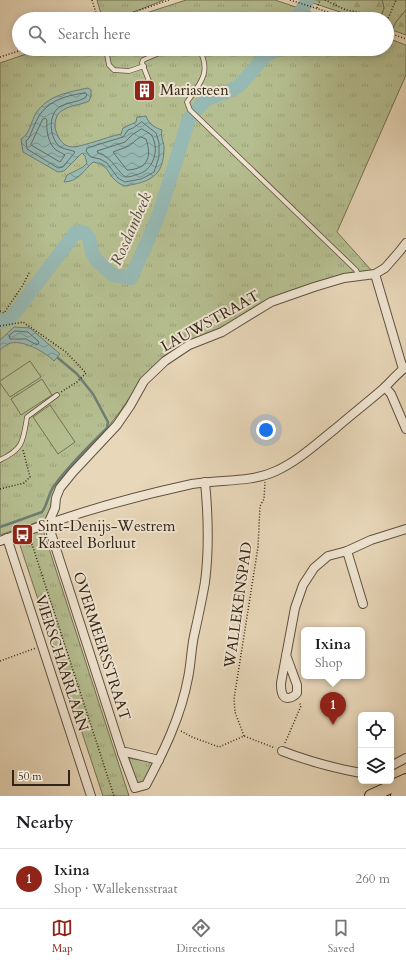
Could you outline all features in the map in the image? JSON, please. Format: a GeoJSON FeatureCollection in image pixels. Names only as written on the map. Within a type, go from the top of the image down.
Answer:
{"type":"FeatureCollection","features":[{"type":"Feature","properties":{"kind":"main road"},"geometry":{"type":"LineString","coordinates":[[372,796],[384,785],[406,780]]}},
{"type":"Feature","properties":{"kind":"main road"},"geometry":{"type":"LineString","coordinates":[[397,796],[406,792]]}},
{"type":"Feature","properties":{"kind":"street"},"geometry":{"type":"LineString","coordinates":[[2,540],[67,517],[142,496],[205,482],[245,479],[265,475],[292,463],[385,387],[405,368],[375,274],[384,268],[406,243]]}},
{"type":"Feature","properties":{"kind":"street","name":"LAUWSTRAAT"},"geometry":{"type":"LineString","coordinates":[[48,524],[55,508],[56,498],[60,488],[117,425],[144,381],[165,361],[189,345],[222,332],[271,302],[344,278],[375,274]]}},
{"type":"Feature","properties":{"kind":"street"},"geometry":{"type":"LineString","coordinates":[[385,387],[390,394],[406,429]]}},
{"type":"Feature","properties":{"kind":"street","name":"OVERMEERSSTRAAT"},"geometry":{"type":"LineString","coordinates":[[48,524],[122,753],[135,788],[146,785],[159,760],[174,727],[188,678],[193,641],[205,581],[207,530],[205,482]]}},
{"type":"Feature","properties":{"kind":"street"},"geometry":{"type":"LineString","coordinates":[[286,656],[297,685],[296,695],[289,698],[284,697],[281,683],[286,656],[295,608],[303,585],[314,568],[328,556],[406,529]]}},
{"type":"Feature","properties":{"kind":"street","name":"VIERSCHAARLAAN"},"geometry":{"type":"LineString","coordinates":[[2,540],[42,646],[91,796]]}},
{"type":"Feature","properties":{"kind":"street"},"geometry":{"type":"LineString","coordinates":[[347,550],[363,604]]}},
{"type":"Feature","properties":{"kind":"street"},"geometry":{"type":"LineString","coordinates":[[282,751],[304,760],[333,768],[358,772]]}},
{"type":"Feature","properties":{"kind":"street"},"geometry":{"type":"LineString","coordinates":[[122,753],[126,752],[159,760]]}},
{"type":"Feature","properties":{"kind":"street"},"geometry":{"type":"LineString","coordinates":[[394,764],[406,758]]}},
{"type":"Feature","properties":{"kind":"lane"},"geometry":{"type":"LineString","coordinates":[[107,56],[109,65],[114,70],[129,70],[144,66]]}},
{"type":"Feature","properties":{"kind":"lane"},"geometry":{"type":"LineString","coordinates":[[149,82],[143,60],[152,56]]}},
{"type":"Feature","properties":{"kind":"lane"},"geometry":{"type":"LineString","coordinates":[[201,56],[205,69],[203,80],[187,102],[190,110],[356,270],[359,276]]}},
{"type":"Feature","properties":{"kind":"lane"},"geometry":{"type":"LineString","coordinates":[[0,460],[18,450],[24,437],[27,417],[57,396]]}},
{"type":"Feature","properties":{"kind":"path"},"geometry":{"type":"LineString","coordinates":[[92,0],[96,12]]}},
{"type":"Feature","properties":{"kind":"path"},"geometry":{"type":"LineString","coordinates":[[134,12],[169,0]]}},
{"type":"Feature","properties":{"kind":"path"},"geometry":{"type":"LineString","coordinates":[[290,0],[329,12]]}},
{"type":"Feature","properties":{"kind":"path"},"geometry":{"type":"LineString","coordinates":[[317,8],[320,0]]}},
{"type":"Feature","properties":{"kind":"path"},"geometry":{"type":"LineString","coordinates":[[325,0],[346,10],[358,12]]}},
{"type":"Feature","properties":{"kind":"path"},"geometry":{"type":"LineString","coordinates":[[391,12],[396,0]]}},
{"type":"Feature","properties":{"kind":"path"},"geometry":{"type":"LineString","coordinates":[[394,35],[406,39]]}},
{"type":"Feature","properties":{"kind":"path"},"geometry":{"type":"LineString","coordinates":[[0,57],[12,53]]}},
{"type":"Feature","properties":{"kind":"path"},"geometry":{"type":"LineString","coordinates":[[0,311],[4,313],[23,285],[30,271]]}},
{"type":"Feature","properties":{"kind":"path"},"geometry":{"type":"LineString","coordinates":[[0,326],[24,322],[66,352],[86,373],[77,382],[57,396]]}},
{"type":"Feature","properties":{"kind":"path"},"geometry":{"type":"LineString","coordinates":[[0,489],[24,482],[30,477],[22,442]]}},
{"type":"Feature","properties":{"kind":"path","name":"WALLEKENSPAD"},"geometry":{"type":"LineString","coordinates":[[244,736],[235,712],[234,699],[258,547],[260,506],[264,499],[265,475]]}},
{"type":"Feature","properties":{"kind":"path"},"geometry":{"type":"LineString","coordinates":[[28,530],[114,796]]}},
{"type":"Feature","properties":{"kind":"path"},"geometry":{"type":"LineString","coordinates":[[0,661],[42,646]]}},
{"type":"Feature","properties":{"kind":"path"},"geometry":{"type":"LineString","coordinates":[[174,727],[192,737],[219,747],[244,736],[282,751],[301,706],[296,695]]}},
{"type":"Feature","properties":{"kind":"green space"},"geometry":{"type":"Polygon","coordinates":[[[97,0],[164,0],[133,12],[101,12],[97,0]]]}},
{"type":"Feature","properties":{"kind":"green space"},"geometry":{"type":"Polygon","coordinates":[[[186,0],[275,0],[310,12],[149,12],[186,0]]]}},
{"type":"Feature","properties":{"kind":"green space"},"geometry":{"type":"Polygon","coordinates":[[[304,0],[382,0],[384,8],[383,12],[340,12],[304,0]]]}},
{"type":"Feature","properties":{"kind":"green space"},"geometry":{"type":"Polygon","coordinates":[[[382,0],[406,0],[406,10],[394,26],[394,12],[383,12],[384,8],[382,0]]]}},
{"type":"Feature","properties":{"kind":"green space"},"geometry":{"type":"Polygon","coordinates":[[[406,10],[406,35],[394,31],[396,22],[406,10]]]}},
{"type":"Feature","properties":{"kind":"green space"},"geometry":{"type":"Polygon","coordinates":[[[394,41],[406,45],[406,75],[337,232],[372,271],[321,282],[221,330],[177,347],[142,379],[122,409],[87,454],[57,485],[49,518],[0,535],[0,63],[20,56],[394,56],[394,41]]]}},
{"type":"Feature","properties":{"kind":"green space"},"geometry":{"type":"Polygon","coordinates":[[[30,361],[41,377],[10,397],[0,381],[30,361]]]}},
{"type":"Feature","properties":{"kind":"green space"},"geometry":{"type":"Polygon","coordinates":[[[42,379],[52,395],[21,415],[11,399],[42,379]]]}},
{"type":"Feature","properties":{"kind":"green space"},"geometry":{"type":"Polygon","coordinates":[[[50,405],[75,442],[58,454],[33,417],[50,405]]]}},
{"type":"Feature","properties":{"kind":"green space"},"geometry":{"type":"Polygon","coordinates":[[[43,530],[129,796],[103,796],[18,539],[43,530]]]}},
{"type":"Feature","properties":{"kind":"green space"},"geometry":{"type":"Polygon","coordinates":[[[128,758],[152,762],[143,783],[136,782],[128,758]]]}},
{"type":"Feature","properties":{"kind":"water"},"geometry":{"type":"Polygon","coordinates":[[[88,88],[91,90],[89,101],[66,108],[59,113],[57,117],[55,129],[62,143],[70,147],[75,147],[121,134],[123,128],[136,122],[137,117],[146,116],[152,125],[162,130],[161,135],[164,148],[163,158],[158,172],[154,176],[148,180],[125,186],[116,181],[102,165],[93,162],[77,178],[64,182],[67,175],[83,167],[87,163],[85,156],[82,153],[64,171],[58,172],[23,152],[21,139],[28,131],[34,116],[41,107],[59,95],[88,88]]]}},
{"type":"Feature","properties":{"kind":"water"},"geometry":{"type":"Polygon","coordinates":[[[14,327],[30,328],[60,354],[54,361],[39,350],[26,344],[19,343],[8,344],[0,350],[0,340],[14,327]]]}},
{"type":"Feature","properties":{"kind":"waterway","name":"Rosdambeek"},"geometry":{"type":"LineString","coordinates":[[300,12],[308,0]]}},
{"type":"Feature","properties":{"kind":"waterway","name":"Rosdambeek"},"geometry":{"type":"LineString","coordinates":[[0,321],[9,319],[17,310],[76,232],[85,233],[89,238],[92,252],[97,261],[113,275],[131,278],[160,211],[189,119],[206,99],[225,93],[239,86],[265,56]]}},
{"type":"Feature","properties":{"kind":"waterway","name":"Rosdambeek"},"geometry":{"type":"LineString","coordinates":[[0,527],[42,512],[46,506],[52,489],[60,478],[79,456],[107,428],[108,422],[93,394],[77,374],[58,358]]}},
{"type":"Feature","properties":{"kind":"place","name":"Mariasteen"},"geometry":{"type":"Point","coordinates":[145,90]}},
{"type":"Feature","properties":{"kind":"place","name":"Sint-Denijs-Westrem Kasteel Borluut"},"geometry":{"type":"Point","coordinates":[23,535]}},
{"type":"Feature","properties":{"kind":"place","name":"Ixina"},"geometry":{"type":"Point","coordinates":[333,725]}}]}
